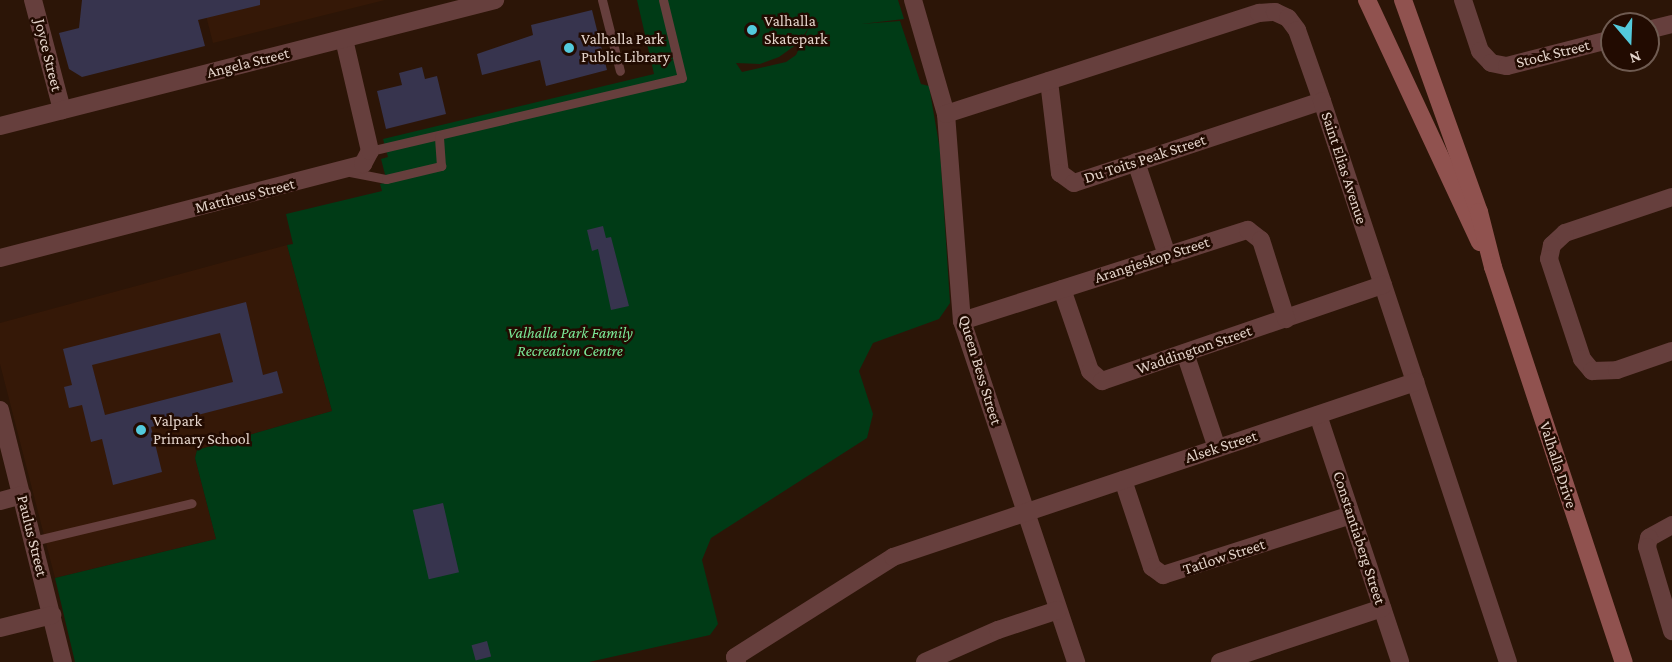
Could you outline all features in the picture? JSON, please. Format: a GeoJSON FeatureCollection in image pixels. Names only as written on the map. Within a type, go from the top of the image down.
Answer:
{"type":"FeatureCollection","features":[{"type":"Feature","properties":{"kind":"main road","name":"Valhalla Drive"},"geometry":{"type":"LineString","coordinates":[[1367,0],[1395,68],[1493,267]]}},
{"type":"Feature","properties":{"kind":"main road","name":"Valhalla Drive"},"geometry":{"type":"LineString","coordinates":[[1403,0],[1479,212],[1493,267],[1624,662]]}},
{"type":"Feature","properties":{"kind":"street","name":"Joyce Street"},"geometry":{"type":"LineString","coordinates":[[33,0],[62,110]]}},
{"type":"Feature","properties":{"kind":"street","name":"Angela Street"},"geometry":{"type":"LineString","coordinates":[[0,126],[344,39],[472,3],[495,0]]}},
{"type":"Feature","properties":{"kind":"street","name":"Queen Bess Street"},"geometry":{"type":"LineString","coordinates":[[913,0],[946,114],[962,321],[1076,662]]}},
{"type":"Feature","properties":{"kind":"street","name":"Stock Street"},"geometry":{"type":"LineString","coordinates":[[1463,0],[1480,51],[1491,63],[1507,66],[1600,42]]}},
{"type":"Feature","properties":{"kind":"street","name":"Saint Elias Avenue"},"geometry":{"type":"LineString","coordinates":[[946,114],[1266,11],[1282,14],[1294,24],[1322,101],[1508,662]]}},
{"type":"Feature","properties":{"kind":"street"},"geometry":{"type":"LineString","coordinates":[[344,39],[370,151]]}},
{"type":"Feature","properties":{"kind":"street","name":"Du Toits Peak Street"},"geometry":{"type":"LineString","coordinates":[[1049,81],[1062,177],[1074,183],[1322,101]]}},
{"type":"Feature","properties":{"kind":"street","name":"Mattheus Street"},"geometry":{"type":"LineString","coordinates":[[0,258],[345,171],[363,164],[370,151]]}},
{"type":"Feature","properties":{"kind":"street"},"geometry":{"type":"LineString","coordinates":[[1136,162],[1167,255]]}},
{"type":"Feature","properties":{"kind":"street"},"geometry":{"type":"LineString","coordinates":[[1672,197],[1565,233],[1552,245],[1549,259],[1582,359],[1592,371],[1617,370],[1672,351]]}},
{"type":"Feature","properties":{"kind":"street","name":"Arangieskop Street"},"geometry":{"type":"LineString","coordinates":[[962,321],[1167,255],[1253,232],[1261,240],[1286,319]]}},
{"type":"Feature","properties":{"kind":"street","name":"Waddington Street"},"geometry":{"type":"LineString","coordinates":[[1062,289],[1097,380],[1185,353],[1383,285]]}},
{"type":"Feature","properties":{"kind":"street"},"geometry":{"type":"LineString","coordinates":[[1185,353],[1217,448]]}},
{"type":"Feature","properties":{"kind":"street","name":"Alsek Street"},"geometry":{"type":"LineString","coordinates":[[736,659],[893,557],[1415,382]]}},
{"type":"Feature","properties":{"kind":"street","name":"Paulus Street"},"geometry":{"type":"LineString","coordinates":[[0,410],[63,662]]}},
{"type":"Feature","properties":{"kind":"street","name":"Constantiaberg Street"},"geometry":{"type":"LineString","coordinates":[[1318,415],[1400,662]]}},
{"type":"Feature","properties":{"kind":"street","name":"Tatlow Street"},"geometry":{"type":"LineString","coordinates":[[1123,480],[1152,567],[1163,575],[1351,514]]}},
{"type":"Feature","properties":{"kind":"street"},"geometry":{"type":"LineString","coordinates":[[0,501],[22,495]]}},
{"type":"Feature","properties":{"kind":"street"},"geometry":{"type":"LineString","coordinates":[[1672,525],[1649,538],[1647,547],[1672,631]]}},
{"type":"Feature","properties":{"kind":"street"},"geometry":{"type":"LineString","coordinates":[[1220,662],[1382,608]]}},
{"type":"Feature","properties":{"kind":"street"},"geometry":{"type":"LineString","coordinates":[[925,662],[998,630],[1058,610]]}},
{"type":"Feature","properties":{"kind":"street"},"geometry":{"type":"LineString","coordinates":[[0,628],[52,615]]}},
{"type":"Feature","properties":{"kind":"lane"},"geometry":{"type":"LineString","coordinates":[[602,0],[620,71]]}},
{"type":"Feature","properties":{"kind":"lane"},"geometry":{"type":"LineString","coordinates":[[370,151],[682,78],[663,0]]}},
{"type":"Feature","properties":{"kind":"lane"},"geometry":{"type":"LineString","coordinates":[[345,171],[386,179],[441,166],[439,136]]}},
{"type":"Feature","properties":{"kind":"lane"},"geometry":{"type":"LineString","coordinates":[[33,541],[192,503]]}},
{"type":"Feature","properties":{"kind":"shaded area"},"geometry":{"type":"Polygon","coordinates":[[[202,0],[385,0],[213,43],[202,0]]]}},
{"type":"Feature","properties":{"kind":"shaded area","name":"Valpark Primary School"},"geometry":{"type":"Polygon","coordinates":[[[287,245],[332,411],[197,450],[195,458],[216,539],[55,578],[0,364],[0,323],[287,245]]]}},
{"type":"Feature","properties":{"kind":"green space","name":"Valhalla Park Family Recreation Centre"},"geometry":{"type":"Polygon","coordinates":[[[637,0],[898,0],[904,19],[861,24],[900,21],[921,84],[929,86],[940,150],[950,303],[939,319],[873,343],[859,371],[873,414],[867,438],[711,538],[702,560],[718,624],[710,635],[589,662],[75,662],[55,578],[216,539],[195,458],[197,450],[332,411],[287,245],[293,244],[286,214],[382,191],[380,184],[387,182],[381,159],[388,157],[383,139],[654,74],[637,0]],[[810,25],[800,42],[779,57],[760,64],[736,63],[742,72],[786,62],[796,55],[810,25]]]}},
{"type":"Feature","properties":{"kind":"building"},"geometry":{"type":"Polygon","coordinates":[[[82,0],[260,0],[260,5],[198,20],[205,46],[82,77],[69,69],[59,33],[79,28],[82,0]]]}},
{"type":"Feature","properties":{"kind":"building","name":"Valhalla Park Public Library"},"geometry":{"type":"Polygon","coordinates":[[[592,10],[607,70],[546,86],[540,60],[482,75],[477,54],[533,35],[531,25],[592,10]]]}},
{"type":"Feature","properties":{"kind":"building"},"geometry":{"type":"Polygon","coordinates":[[[422,67],[425,79],[437,76],[446,114],[386,129],[377,91],[402,85],[399,73],[422,67]]]}},
{"type":"Feature","properties":{"kind":"building"},"geometry":{"type":"Polygon","coordinates":[[[603,226],[606,238],[611,237],[629,306],[611,310],[598,249],[592,251],[587,230],[603,226]]]}},
{"type":"Feature","properties":{"kind":"building"},"geometry":{"type":"Polygon","coordinates":[[[246,302],[263,375],[277,371],[283,393],[151,427],[162,472],[113,485],[102,439],[91,442],[82,405],[69,408],[64,387],[72,385],[63,349],[246,302]],[[220,333],[92,365],[105,415],[233,382],[220,333]]]}},
{"type":"Feature","properties":{"kind":"building"},"geometry":{"type":"Polygon","coordinates":[[[443,503],[459,572],[429,579],[413,510],[443,503]]]}},
{"type":"Feature","properties":{"kind":"building"},"geometry":{"type":"Polygon","coordinates":[[[487,641],[491,656],[476,661],[472,645],[487,641]]]}},
{"type":"Feature","properties":{"kind":"place","name":"Valhalla Skatepark"},"geometry":{"type":"Point","coordinates":[752,30]}},
{"type":"Feature","properties":{"kind":"place","name":"Valhalla Park Public Library"},"geometry":{"type":"Point","coordinates":[569,48]}},
{"type":"Feature","properties":{"kind":"place","name":"Valpark Primary School"},"geometry":{"type":"Point","coordinates":[141,430]}}]}
